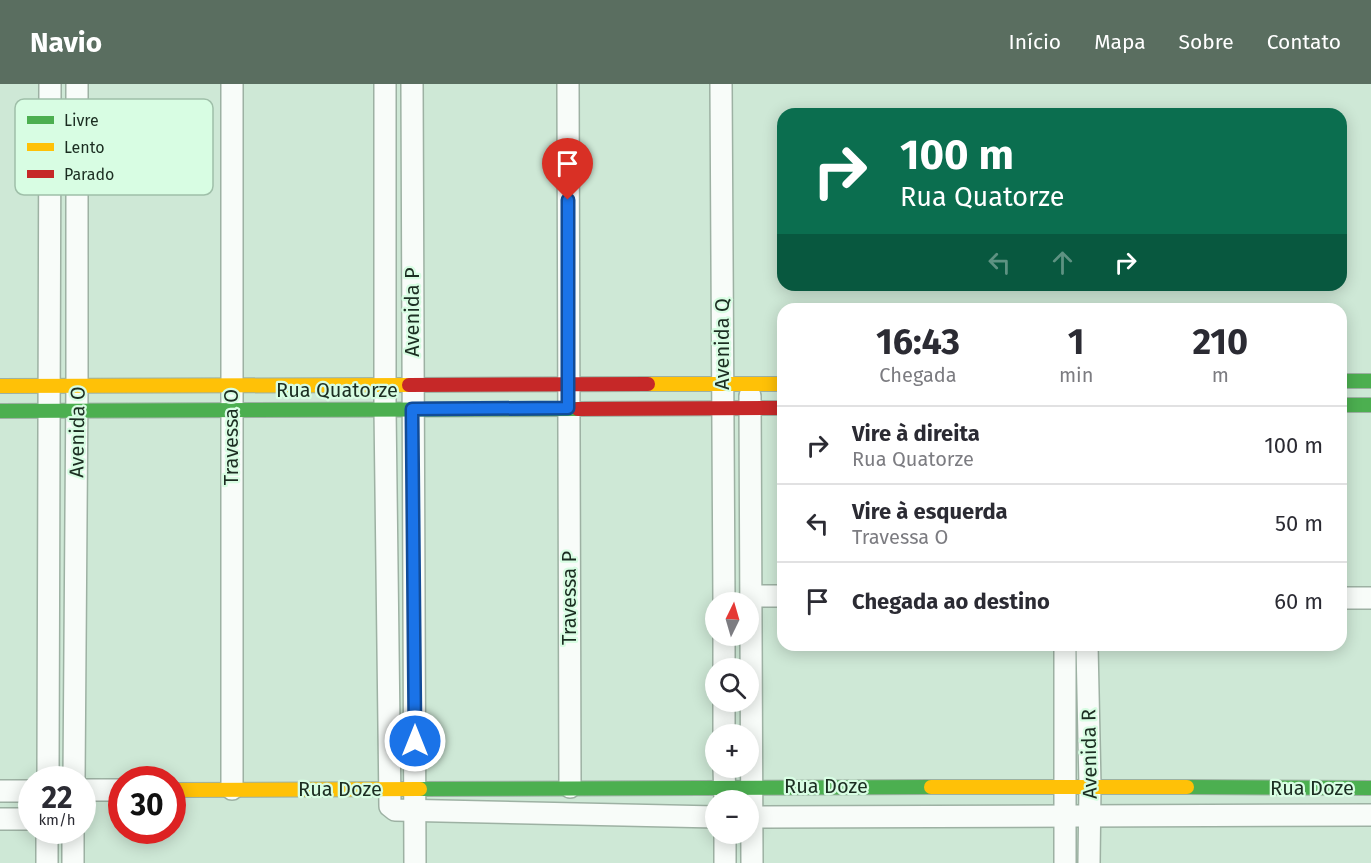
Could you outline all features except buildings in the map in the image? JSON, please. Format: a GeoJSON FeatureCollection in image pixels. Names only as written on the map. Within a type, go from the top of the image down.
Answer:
{"type":"FeatureCollection","features":[{"type":"Feature","properties":{"kind":"street","name":"Avenida O"},"geometry":{"type":"LineString","coordinates":[[50,84],[50,99]]}},
{"type":"Feature","properties":{"kind":"street","name":"Travessa O"},"geometry":{"type":"LineString","coordinates":[[232,84],[232,789]]}},
{"type":"Feature","properties":{"kind":"street","name":"Avenida P"},"geometry":{"type":"LineString","coordinates":[[385,84],[385,409],[391,799]]}},
{"type":"Feature","properties":{"kind":"street","name":"Avenida P"},"geometry":{"type":"LineString","coordinates":[[412,84],[415,863]]}},
{"type":"Feature","properties":{"kind":"street"},"geometry":{"type":"LineString","coordinates":[[568,84],[568,408]]}},
{"type":"Feature","properties":{"kind":"street","name":"Avenida Q"},"geometry":{"type":"LineString","coordinates":[[721,84],[724,592]]}},
{"type":"Feature","properties":{"kind":"street","name":"Avenida O"},"geometry":{"type":"LineString","coordinates":[[48,766],[50,195]]}},
{"type":"Feature","properties":{"kind":"street","name":"Avenida O"},"geometry":{"type":"LineString","coordinates":[[74,766],[77,195]]}},
{"type":"Feature","properties":{"kind":"street"},"geometry":{"type":"LineString","coordinates":[[1347,381],[1371,381]]}},
{"type":"Feature","properties":{"kind":"street","name":"Avenida Q"},"geometry":{"type":"LineString","coordinates":[[750,384],[751,592]]}},
{"type":"Feature","properties":{"kind":"street","name":"Rua Quatorze"},"geometry":{"type":"LineString","coordinates":[[0,386],[777,384]]}},
{"type":"Feature","properties":{"kind":"street"},"geometry":{"type":"LineString","coordinates":[[1347,405],[1371,405]]}},
{"type":"Feature","properties":{"kind":"street","name":"Travessa P"},"geometry":{"type":"LineString","coordinates":[[568,408],[570,788]]}},
{"type":"Feature","properties":{"kind":"street","name":"Rua Quatorze"},"geometry":{"type":"LineString","coordinates":[[0,411],[777,408]]}},
{"type":"Feature","properties":{"kind":"street"},"geometry":{"type":"LineString","coordinates":[[759,596],[777,596]]}},
{"type":"Feature","properties":{"kind":"street"},"geometry":{"type":"LineString","coordinates":[[1347,598],[1371,598]]}},
{"type":"Feature","properties":{"kind":"street","name":"Avenida Q"},"geometry":{"type":"LineString","coordinates":[[751,646],[752,790]]}},
{"type":"Feature","properties":{"kind":"street","name":"Avenida R"},"geometry":{"type":"LineString","coordinates":[[1065,651],[1065,863]]}},
{"type":"Feature","properties":{"kind":"street","name":"Avenida R"},"geometry":{"type":"LineString","coordinates":[[1087,651],[1089,863]]}},
{"type":"Feature","properties":{"kind":"street","name":"Rua Doze"},"geometry":{"type":"LineString","coordinates":[[391,799],[415,788],[725,785],[1371,788]]}},
{"type":"Feature","properties":{"kind":"street","name":"Rua Doze"},"geometry":{"type":"LineString","coordinates":[[186,790],[232,789],[391,799],[415,811],[705,817]]}},
{"type":"Feature","properties":{"kind":"street"},"geometry":{"type":"LineString","coordinates":[[0,791],[18,791]]}},
{"type":"Feature","properties":{"kind":"street","name":"Rua Doze"},"geometry":{"type":"LineString","coordinates":[[759,817],[1371,814]]}},
{"type":"Feature","properties":{"kind":"street"},"geometry":{"type":"LineString","coordinates":[[0,819],[18,819]]}},
{"type":"Feature","properties":{"kind":"street"},"geometry":{"type":"LineString","coordinates":[[47,844],[47,863]]}},
{"type":"Feature","properties":{"kind":"street"},"geometry":{"type":"LineString","coordinates":[[73,844],[73,863]]}},
{"type":"Feature","properties":{"kind":"street"},"geometry":{"type":"LineString","coordinates":[[725,844],[725,863]]}},
{"type":"Feature","properties":{"kind":"street","name":"Avenida Q"},"geometry":{"type":"LineString","coordinates":[[751,844],[752,863]]}},
{"type":"Feature","properties":{"kind":"traffic: fast"},"geometry":{"type":"LineString","coordinates":[[1347,381],[1371,381]]}},
{"type":"Feature","properties":{"kind":"traffic: fast"},"geometry":{"type":"LineString","coordinates":[[1347,405],[1371,405]]}},
{"type":"Feature","properties":{"kind":"traffic: fast"},"geometry":{"type":"LineString","coordinates":[[0,411],[578,409]]}},
{"type":"Feature","properties":{"kind":"traffic: fast"},"geometry":{"type":"LineString","coordinates":[[420,789],[931,787]]}},
{"type":"Feature","properties":{"kind":"traffic: fast"},"geometry":{"type":"LineString","coordinates":[[1187,787],[1371,788]]}},
{"type":"Feature","properties":{"kind":"traffic: slow"},"geometry":{"type":"LineString","coordinates":[[648,384],[777,384]]}},
{"type":"Feature","properties":{"kind":"traffic: slow"},"geometry":{"type":"LineString","coordinates":[[0,386],[409,385]]}},
{"type":"Feature","properties":{"kind":"traffic: slow"},"geometry":{"type":"LineString","coordinates":[[931,787],[1187,787]]}},
{"type":"Feature","properties":{"kind":"traffic: slow"},"geometry":{"type":"LineString","coordinates":[[186,790],[420,789]]}},
{"type":"Feature","properties":{"kind":"traffic: jam"},"geometry":{"type":"LineString","coordinates":[[409,385],[648,384]]}},
{"type":"Feature","properties":{"kind":"traffic: jam"},"geometry":{"type":"LineString","coordinates":[[578,409],[777,408]]}},
{"type":"Feature","properties":{"kind":"route"},"geometry":{"type":"LineString","coordinates":[[415,741],[412,409],[568,408],[568,200]]}}]}
